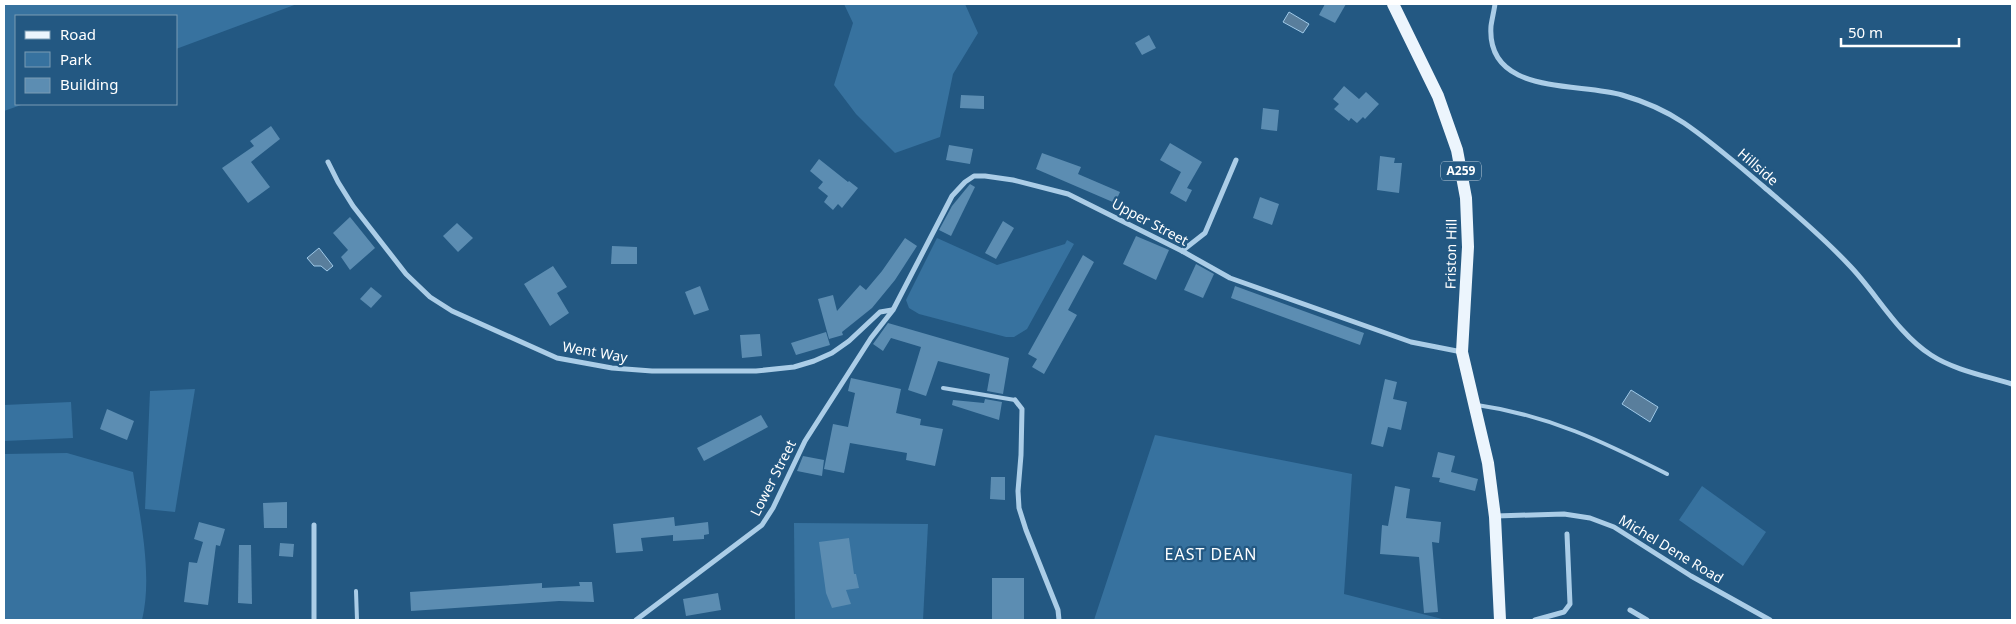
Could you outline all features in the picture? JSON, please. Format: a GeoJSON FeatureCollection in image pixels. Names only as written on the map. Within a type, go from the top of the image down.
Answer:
{"type":"FeatureCollection","features":[{"type":"Feature","properties":{"kind":"main road","name":"Friston Hill"},"geometry":{"type":"LineString","coordinates":[[1394,4],[1438,96],[1456,150],[1464,189],[1468,246],[1462,352],[1484,440],[1494,516]]}},
{"type":"Feature","properties":{"kind":"main road","name":"A259"},"geometry":{"type":"LineString","coordinates":[[1494,516],[1500,620]]}},
{"type":"Feature","properties":{"kind":"street","name":"Hillside"},"geometry":{"type":"LineString","coordinates":[[1495,4],[1491,27],[1493,45],[1499,59],[1512,72],[1528,80],[1621,95],[1682,122],[1717,146],[1807,224],[1850,266],[1917,344],[1932,356],[2012,384]]}},
{"type":"Feature","properties":{"kind":"street"},"geometry":{"type":"LineString","coordinates":[[1182,251],[1205,233],[1236,160]]}},
{"type":"Feature","properties":{"kind":"street","name":"Went Way"},"geometry":{"type":"LineString","coordinates":[[328,162],[353,206],[406,274],[430,297],[452,311],[557,358],[612,368],[652,371],[756,371],[794,367],[832,353],[850,341],[880,312],[892,310]]}},
{"type":"Feature","properties":{"kind":"street","name":"Upper Street"},"geometry":{"type":"LineString","coordinates":[[892,310],[952,196],[965,182],[974,176],[985,176],[1014,180],[1068,194],[1238,281],[1411,342],[1462,352]]}},
{"type":"Feature","properties":{"kind":"street","name":"Lower Street"},"geometry":{"type":"LineString","coordinates":[[636,620],[762,525],[773,508],[805,441],[866,345],[892,310]]}},
{"type":"Feature","properties":{"kind":"street"},"geometry":{"type":"LineString","coordinates":[[1015,400],[1022,409],[1018,491],[1019,508],[1058,610],[1059,620]]}},
{"type":"Feature","properties":{"kind":"street","name":"Michel Dene Road"},"geometry":{"type":"LineString","coordinates":[[1494,516],[1564,514],[1590,518],[1614,527],[1692,576],[1770,620]]}},
{"type":"Feature","properties":{"kind":"street"},"geometry":{"type":"LineString","coordinates":[[314,525],[314,620]]}},
{"type":"Feature","properties":{"kind":"street"},"geometry":{"type":"LineString","coordinates":[[1536,620],[1564,612],[1570,604],[1567,534]]}},
{"type":"Feature","properties":{"kind":"street"},"geometry":{"type":"LineString","coordinates":[[1630,610],[1646,620]]}},
{"type":"Feature","properties":{"kind":"lane"},"geometry":{"type":"LineString","coordinates":[[943,388],[1015,400]]}},
{"type":"Feature","properties":{"kind":"lane"},"geometry":{"type":"LineString","coordinates":[[1475,405],[1500,408],[1560,424],[1618,449],[1667,474]]}},
{"type":"Feature","properties":{"kind":"lane"},"geometry":{"type":"LineString","coordinates":[[356,591],[357,620]]}},
{"type":"Feature","properties":{"kind":"green space"},"geometry":{"type":"Polygon","coordinates":[[[4,4],[297,4],[178,48],[178,15],[15,15],[15,105],[21,105],[4,111],[4,4]]]}},
{"type":"Feature","properties":{"kind":"green space"},"geometry":{"type":"Polygon","coordinates":[[[844,4],[965,4],[978,33],[953,74],[940,137],[895,153],[856,114],[834,85],[853,23],[844,4]]]}},
{"type":"Feature","properties":{"kind":"green space"},"geometry":{"type":"Polygon","coordinates":[[[937,238],[997,265],[1065,244],[1067,240],[1074,244],[1027,329],[1014,337],[1006,337],[919,314],[909,308],[906,300],[937,238]]]}},
{"type":"Feature","properties":{"kind":"green space"},"geometry":{"type":"Polygon","coordinates":[[[195,389],[175,512],[145,509],[150,391],[195,389]]]}},
{"type":"Feature","properties":{"kind":"green space"},"geometry":{"type":"Polygon","coordinates":[[[71,402],[73,438],[4,441],[4,405],[71,402]]]}},
{"type":"Feature","properties":{"kind":"green space"},"geometry":{"type":"Polygon","coordinates":[[[1155,435],[1352,474],[1344,594],[1446,620],[1094,620],[1155,435]]]}},
{"type":"Feature","properties":{"kind":"green space"},"geometry":{"type":"Polygon","coordinates":[[[67,453],[133,472],[146,566],[145,603],[142,620],[4,620],[4,454],[67,453]]]}},
{"type":"Feature","properties":{"kind":"green space"},"geometry":{"type":"Polygon","coordinates":[[[1702,486],[1766,532],[1743,566],[1679,520],[1702,486]]]}},
{"type":"Feature","properties":{"kind":"green space"},"geometry":{"type":"Polygon","coordinates":[[[794,523],[928,524],[923,620],[795,620],[794,523]]]}},
{"type":"Feature","properties":{"kind":"shaded area"},"geometry":{"type":"Polygon","coordinates":[[[1289,12],[1309,24],[1303,33],[1283,22],[1289,12]]]}},
{"type":"Feature","properties":{"kind":"shaded area"},"geometry":{"type":"Polygon","coordinates":[[[319,248],[333,266],[327,271],[321,266],[314,266],[307,258],[319,248]]]}},
{"type":"Feature","properties":{"kind":"shaded area"},"geometry":{"type":"Polygon","coordinates":[[[1631,390],[1658,407],[1650,422],[1622,404],[1631,390]]]}},
{"type":"Feature","properties":{"kind":"building"},"geometry":{"type":"Polygon","coordinates":[[[1325,4],[1346,4],[1335,23],[1319,15],[1325,4]]]}},
{"type":"Feature","properties":{"kind":"building"},"geometry":{"type":"Polygon","coordinates":[[[1149,35],[1156,48],[1142,55],[1135,43],[1149,35]]]}},
{"type":"Feature","properties":{"kind":"building"},"geometry":{"type":"Polygon","coordinates":[[[1344,86],[1359,99],[1366,92],[1379,104],[1365,119],[1363,117],[1357,123],[1351,118],[1349,121],[1334,109],[1339,104],[1333,99],[1344,86]]]}},
{"type":"Feature","properties":{"kind":"building"},"geometry":{"type":"Polygon","coordinates":[[[961,95],[984,96],[984,109],[960,108],[961,95]]]}},
{"type":"Feature","properties":{"kind":"building"},"geometry":{"type":"Polygon","coordinates":[[[1263,108],[1279,110],[1277,131],[1261,129],[1263,108]]]}},
{"type":"Feature","properties":{"kind":"building"},"geometry":{"type":"Polygon","coordinates":[[[271,126],[280,139],[251,162],[270,187],[248,203],[222,168],[254,146],[250,141],[271,126]]]}},
{"type":"Feature","properties":{"kind":"building"},"geometry":{"type":"Polygon","coordinates":[[[1170,143],[1202,162],[1187,188],[1192,190],[1186,202],[1170,193],[1181,172],[1160,160],[1170,143]]]}},
{"type":"Feature","properties":{"kind":"building"},"geometry":{"type":"Polygon","coordinates":[[[949,145],[973,149],[970,164],[946,160],[949,145]]]}},
{"type":"Feature","properties":{"kind":"building"},"geometry":{"type":"Polygon","coordinates":[[[1042,153],[1081,167],[1078,174],[1120,192],[1115,203],[1036,169],[1042,153]]]}},
{"type":"Feature","properties":{"kind":"building"},"geometry":{"type":"Polygon","coordinates":[[[1380,156],[1395,158],[1394,163],[1402,163],[1399,193],[1377,190],[1380,156]]]}},
{"type":"Feature","properties":{"kind":"building"},"geometry":{"type":"Polygon","coordinates":[[[819,159],[858,188],[842,208],[838,204],[833,210],[824,202],[828,196],[818,188],[823,182],[810,171],[819,159]]]}},
{"type":"Feature","properties":{"kind":"building"},"geometry":{"type":"Polygon","coordinates":[[[970,184],[975,187],[951,236],[939,230],[952,206],[970,184]]]}},
{"type":"Feature","properties":{"kind":"building"},"geometry":{"type":"Polygon","coordinates":[[[1260,197],[1279,204],[1272,225],[1253,218],[1260,197]]]}},
{"type":"Feature","properties":{"kind":"building"},"geometry":{"type":"Polygon","coordinates":[[[350,217],[375,248],[350,270],[341,257],[348,250],[333,233],[350,217]]]}},
{"type":"Feature","properties":{"kind":"building"},"geometry":{"type":"Polygon","coordinates":[[[1003,221],[1014,228],[996,259],[985,253],[1003,221]]]}},
{"type":"Feature","properties":{"kind":"building"},"geometry":{"type":"Polygon","coordinates":[[[457,223],[473,238],[458,252],[443,236],[457,223]]]}},
{"type":"Feature","properties":{"kind":"building"},"geometry":{"type":"Polygon","coordinates":[[[1136,236],[1169,250],[1156,280],[1123,264],[1136,236]]]}},
{"type":"Feature","properties":{"kind":"building"},"geometry":{"type":"Polygon","coordinates":[[[905,238],[917,246],[895,280],[872,308],[842,332],[843,335],[829,339],[818,299],[833,295],[837,311],[860,285],[866,290],[905,238]]]}},
{"type":"Feature","properties":{"kind":"building"},"geometry":{"type":"Polygon","coordinates":[[[612,246],[637,247],[637,264],[611,264],[612,246]]]}},
{"type":"Feature","properties":{"kind":"building"},"geometry":{"type":"Polygon","coordinates":[[[1083,255],[1094,262],[1068,310],[1077,315],[1044,374],[1032,367],[1037,359],[1028,354],[1083,255]]]}},
{"type":"Feature","properties":{"kind":"building"},"geometry":{"type":"Polygon","coordinates":[[[1196,264],[1214,274],[1203,298],[1184,290],[1196,264]]]}},
{"type":"Feature","properties":{"kind":"building"},"geometry":{"type":"Polygon","coordinates":[[[553,266],[567,287],[557,293],[569,313],[550,326],[524,284],[553,266]]]}},
{"type":"Feature","properties":{"kind":"building"},"geometry":{"type":"Polygon","coordinates":[[[700,286],[709,310],[694,315],[685,292],[700,286]]]}},
{"type":"Feature","properties":{"kind":"building"},"geometry":{"type":"Polygon","coordinates":[[[1235,286],[1364,333],[1360,345],[1231,298],[1235,286]]]}},
{"type":"Feature","properties":{"kind":"building"},"geometry":{"type":"Polygon","coordinates":[[[371,287],[382,296],[371,308],[360,299],[371,287]]]}},
{"type":"Feature","properties":{"kind":"building"},"geometry":{"type":"Polygon","coordinates":[[[888,323],[1009,358],[1003,394],[987,391],[990,374],[938,361],[926,396],[908,390],[921,347],[891,338],[883,351],[873,344],[888,323]]]}},
{"type":"Feature","properties":{"kind":"building"},"geometry":{"type":"Polygon","coordinates":[[[826,332],[830,345],[796,355],[791,343],[826,332]]]}},
{"type":"Feature","properties":{"kind":"building"},"geometry":{"type":"Polygon","coordinates":[[[760,334],[762,356],[742,358],[740,335],[760,334]]]}},
{"type":"Feature","properties":{"kind":"building"},"geometry":{"type":"Polygon","coordinates":[[[851,378],[901,389],[896,413],[921,419],[920,425],[943,429],[935,466],[906,460],[907,453],[850,443],[844,473],[824,469],[833,424],[848,427],[855,393],[848,391],[851,378]]]}},
{"type":"Feature","properties":{"kind":"building"},"geometry":{"type":"Polygon","coordinates":[[[1385,379],[1397,382],[1393,399],[1407,402],[1401,430],[1388,427],[1383,447],[1371,444],[1385,379]]]}},
{"type":"Feature","properties":{"kind":"building"},"geometry":{"type":"Polygon","coordinates":[[[985,399],[1002,402],[999,420],[952,405],[953,400],[984,403],[985,399]]]}},
{"type":"Feature","properties":{"kind":"building"},"geometry":{"type":"Polygon","coordinates":[[[107,409],[134,421],[127,440],[100,429],[107,409]]]}},
{"type":"Feature","properties":{"kind":"building"},"geometry":{"type":"Polygon","coordinates":[[[761,415],[768,427],[704,461],[697,448],[761,415]]]}},
{"type":"Feature","properties":{"kind":"building"},"geometry":{"type":"Polygon","coordinates":[[[1438,452],[1455,456],[1451,472],[1478,479],[1475,491],[1439,482],[1440,478],[1432,477],[1438,452]]]}},
{"type":"Feature","properties":{"kind":"building"},"geometry":{"type":"Polygon","coordinates":[[[803,456],[824,460],[822,476],[797,471],[803,456]]]}},
{"type":"Feature","properties":{"kind":"building"},"geometry":{"type":"Polygon","coordinates":[[[991,477],[1005,477],[1005,500],[990,499],[991,477]]]}},
{"type":"Feature","properties":{"kind":"building"},"geometry":{"type":"Polygon","coordinates":[[[1395,486],[1410,489],[1406,518],[1441,522],[1439,543],[1432,542],[1438,612],[1424,613],[1419,557],[1380,554],[1382,525],[1388,526],[1395,486]]]}},
{"type":"Feature","properties":{"kind":"building"},"geometry":{"type":"Polygon","coordinates":[[[287,502],[287,528],[264,528],[263,503],[287,502]]]}},
{"type":"Feature","properties":{"kind":"building"},"geometry":{"type":"Polygon","coordinates":[[[674,517],[675,526],[708,522],[709,534],[704,535],[704,539],[673,541],[673,535],[641,538],[643,551],[616,553],[613,524],[674,517]]]}},
{"type":"Feature","properties":{"kind":"building"},"geometry":{"type":"Polygon","coordinates":[[[199,522],[225,529],[220,546],[216,545],[208,605],[184,602],[189,562],[197,563],[203,542],[194,539],[199,522]]]}},
{"type":"Feature","properties":{"kind":"building"},"geometry":{"type":"Polygon","coordinates":[[[849,538],[854,574],[856,574],[859,588],[846,590],[851,604],[832,608],[826,593],[819,542],[849,538]]]}},
{"type":"Feature","properties":{"kind":"building"},"geometry":{"type":"Polygon","coordinates":[[[280,543],[294,544],[293,557],[279,556],[280,543]]]}},
{"type":"Feature","properties":{"kind":"building"},"geometry":{"type":"Polygon","coordinates":[[[239,545],[251,545],[252,604],[238,603],[239,545]]]}},
{"type":"Feature","properties":{"kind":"building"},"geometry":{"type":"Polygon","coordinates":[[[992,578],[1024,578],[1024,620],[992,620],[992,578]]]}},
{"type":"Feature","properties":{"kind":"building"},"geometry":{"type":"Polygon","coordinates":[[[579,582],[592,582],[594,602],[559,601],[411,611],[410,592],[542,583],[542,588],[580,586],[579,582]]]}},
{"type":"Feature","properties":{"kind":"building"},"geometry":{"type":"Polygon","coordinates":[[[718,593],[721,610],[686,616],[683,599],[718,593]]]}},
{"type":"Feature","properties":{"kind":"district","name":"EAST DEAN"},"geometry":{"type":"Point","coordinates":[1211,554]}}]}
